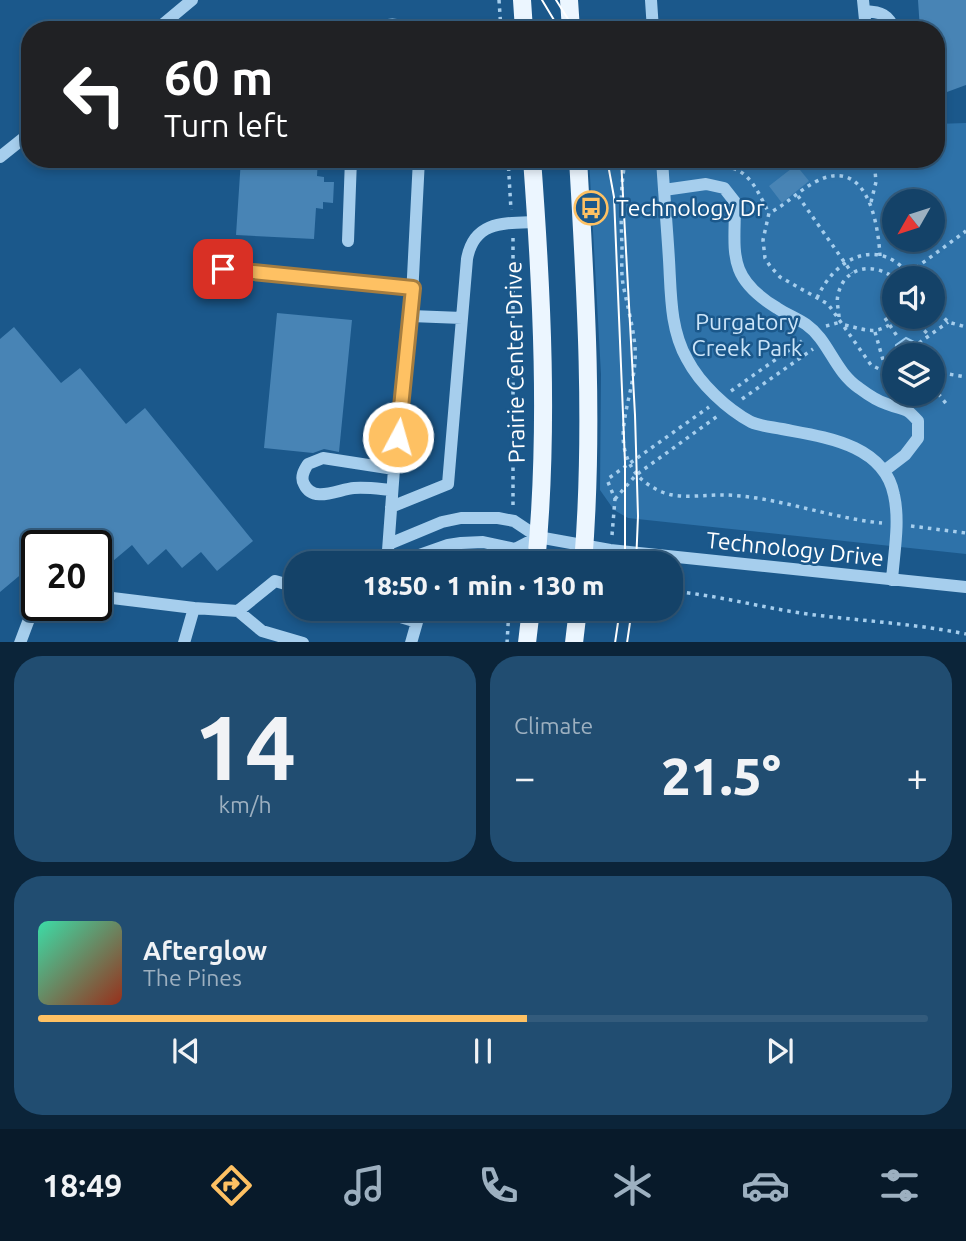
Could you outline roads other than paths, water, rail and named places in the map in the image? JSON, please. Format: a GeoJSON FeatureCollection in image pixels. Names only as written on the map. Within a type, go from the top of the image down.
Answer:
{"type":"FeatureCollection","features":[{"type":"Feature","properties":{"kind":"main road"},"geometry":{"type":"LineString","coordinates":[[522,0],[523,21]]}},
{"type":"Feature","properties":{"kind":"main road"},"geometry":{"type":"LineString","coordinates":[[569,0],[570,21]]}},
{"type":"Feature","properties":{"kind":"main road","name":"Prairie Center Drive"},"geometry":{"type":"LineString","coordinates":[[533,168],[543,359],[541,499],[537,551]]}},
{"type":"Feature","properties":{"kind":"main road"},"geometry":{"type":"LineString","coordinates":[[579,168],[589,395],[588,499],[584,551]]}},
{"type":"Feature","properties":{"kind":"main road"},"geometry":{"type":"LineString","coordinates":[[527,642],[530,621]]}},
{"type":"Feature","properties":{"kind":"main road"},"geometry":{"type":"LineString","coordinates":[[574,642],[577,621]]}},
{"type":"Feature","properties":{"kind":"street"},"geometry":{"type":"LineString","coordinates":[[167,21],[192,0]]}},
{"type":"Feature","properties":{"kind":"street"},"geometry":{"type":"LineString","coordinates":[[652,0],[653,21]]}},
{"type":"Feature","properties":{"kind":"street"},"geometry":{"type":"LineString","coordinates":[[864,6],[881,12],[891,21]]}},
{"type":"Feature","properties":{"kind":"street"},"geometry":{"type":"LineString","coordinates":[[0,157],[21,140]]}},
{"type":"Feature","properties":{"kind":"street"},"geometry":{"type":"LineString","coordinates":[[348,241],[351,168]]}},
{"type":"Feature","properties":{"kind":"street"},"geometry":{"type":"LineString","coordinates":[[388,551],[394,469],[411,316],[419,168]]}},
{"type":"Feature","properties":{"kind":"street"},"geometry":{"type":"LineString","coordinates":[[663,168],[671,306],[687,359],[701,379],[730,408],[753,423],[827,438],[863,451],[884,471],[894,493],[896,524],[892,580]]}},
{"type":"Feature","properties":{"kind":"street"},"geometry":{"type":"LineString","coordinates":[[664,190],[706,184],[724,188],[735,202],[735,260],[744,280],[758,295],[778,309],[802,320],[820,338],[835,365],[856,387],[887,405],[908,410],[918,421],[918,438],[905,455],[884,471]]}},
{"type":"Feature","properties":{"kind":"street"},"geometry":{"type":"LineString","coordinates":[[391,507],[448,484],[467,259],[472,241],[483,230],[512,223],[537,222]]}},
{"type":"Feature","properties":{"kind":"street"},"geometry":{"type":"LineString","coordinates":[[223,269],[413,288]]}},
{"type":"Feature","properties":{"kind":"street"},"geometry":{"type":"LineString","coordinates":[[411,316],[462,318]]}},
{"type":"Feature","properties":{"kind":"street"},"geometry":{"type":"LineString","coordinates":[[393,490],[357,487],[322,495],[308,490],[302,477],[308,464],[323,458],[394,469]]}},
{"type":"Feature","properties":{"kind":"street"},"geometry":{"type":"LineString","coordinates":[[389,544],[442,522],[461,518],[514,520],[538,537],[515,550],[483,542],[447,545],[430,551]]}},
{"type":"Feature","properties":{"kind":"street","name":"Technology Drive"},"geometry":{"type":"LineString","coordinates":[[538,537],[574,551]]}},
{"type":"Feature","properties":{"kind":"street","name":"Technology Drive"},"geometry":{"type":"LineString","coordinates":[[683,558],[966,587]]}},
{"type":"Feature","properties":{"kind":"street"},"geometry":{"type":"LineString","coordinates":[[238,611],[275,582],[284,584]]}},
{"type":"Feature","properties":{"kind":"street"},"geometry":{"type":"LineString","coordinates":[[112,598],[238,611],[262,631],[303,642]]}},
{"type":"Feature","properties":{"kind":"street"},"geometry":{"type":"LineString","coordinates":[[184,642],[194,608]]}},
{"type":"Feature","properties":{"kind":"street"},"geometry":{"type":"LineString","coordinates":[[20,642],[28,621]]}},
{"type":"Feature","properties":{"kind":"street"},"geometry":{"type":"LineString","coordinates":[[411,642],[417,622],[414,621]]}},
{"type":"Feature","properties":{"kind":"tram line"},"geometry":{"type":"LineString","coordinates":[[542,0],[555,21]]}},
{"type":"Feature","properties":{"kind":"tram line"},"geometry":{"type":"LineString","coordinates":[[556,0],[569,21]]}},
{"type":"Feature","properties":{"kind":"tram line"},"geometry":{"type":"LineString","coordinates":[[609,168],[614,197],[625,462],[625,551]]}},
{"type":"Feature","properties":{"kind":"tram line"},"geometry":{"type":"LineString","coordinates":[[621,168],[635,415],[637,551]]}},
{"type":"Feature","properties":{"kind":"tram line"},"geometry":{"type":"LineString","coordinates":[[615,642],[618,621]]}},
{"type":"Feature","properties":{"kind":"tram line"},"geometry":{"type":"LineString","coordinates":[[627,642],[630,621]]}},
{"type":"Feature","properties":{"kind":"place","name":"Technology Dr"},"geometry":{"type":"Point","coordinates":[591,208]}},
{"type":"Feature","properties":{"kind":"park label","name":"Purgatory Creek Park"},"geometry":{"type":"Point","coordinates":[747,335]}}]}
